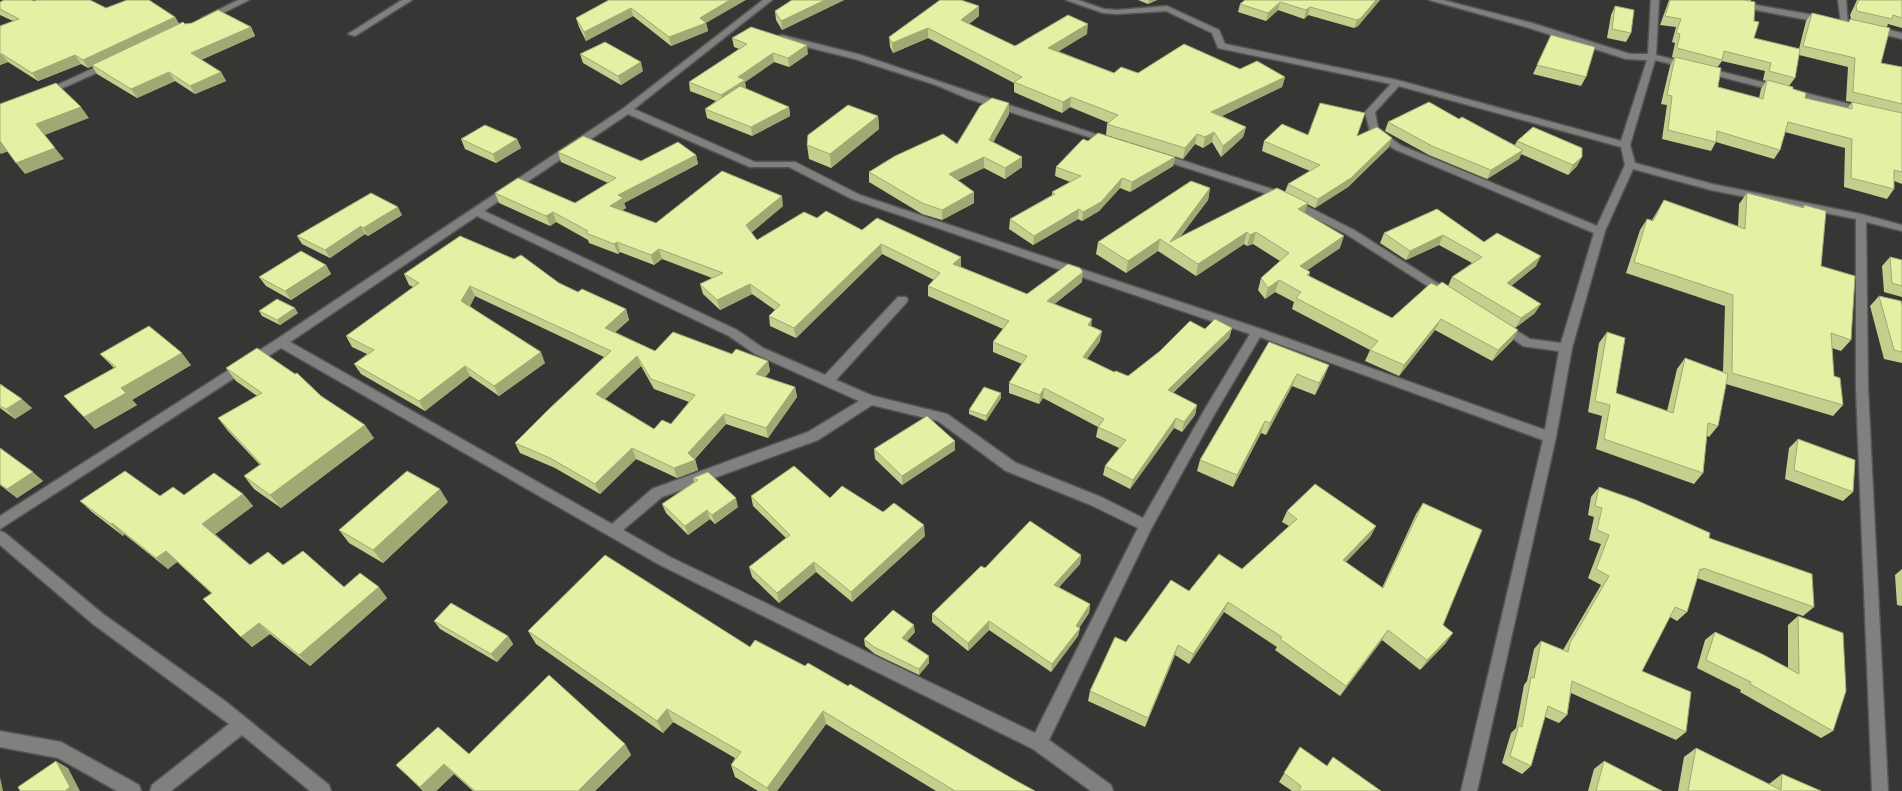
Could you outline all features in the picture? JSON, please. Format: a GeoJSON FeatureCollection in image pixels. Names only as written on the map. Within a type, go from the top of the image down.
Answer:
{"type":"FeatureCollection","features":[{"type":"Feature","properties":{"kind":"street"},"geometry":{"type":"LineString","coordinates":[[201,20],[245,0]]}},
{"type":"Feature","properties":{"kind":"street"},"geometry":{"type":"LineString","coordinates":[[352,34],[408,0]]}},
{"type":"Feature","properties":{"kind":"street"},"geometry":{"type":"LineString","coordinates":[[0,523],[281,342],[627,110],[768,0]]}},
{"type":"Feature","properties":{"kind":"street"},"geometry":{"type":"LineString","coordinates":[[1070,0],[1102,11],[1117,12],[1167,8],[1216,32],[1221,46],[1397,83],[1625,145]]}},
{"type":"Feature","properties":{"kind":"street"},"geometry":{"type":"LineString","coordinates":[[1433,0],[1529,25],[1628,57],[1652,57],[1873,113]]}},
{"type":"Feature","properties":{"kind":"street"},"geometry":{"type":"LineString","coordinates":[[1469,791],[1550,437],[1566,348],[1600,231],[1630,164],[1625,145],[1652,57],[1655,0]]}},
{"type":"Feature","properties":{"kind":"street"},"geometry":{"type":"LineString","coordinates":[[1714,0],[1842,23],[1842,0]]}},
{"type":"Feature","properties":{"kind":"street"},"geometry":{"type":"LineString","coordinates":[[731,27],[746,30]]}},
{"type":"Feature","properties":{"kind":"street"},"geometry":{"type":"LineString","coordinates":[[1866,27],[1902,36]]}},
{"type":"Feature","properties":{"kind":"street"},"geometry":{"type":"LineString","coordinates":[[772,36],[858,57],[939,83],[972,97],[1119,143]]}},
{"type":"Feature","properties":{"kind":"street"},"geometry":{"type":"LineString","coordinates":[[62,85],[114,61]]}},
{"type":"Feature","properties":{"kind":"street"},"geometry":{"type":"LineString","coordinates":[[1397,83],[1370,112],[1374,128],[1397,147],[1600,231]]}},
{"type":"Feature","properties":{"kind":"street"},"geometry":{"type":"LineString","coordinates":[[627,110],[754,165],[791,164],[856,197],[1257,332],[1550,437]]}},
{"type":"Feature","properties":{"kind":"street"},"geometry":{"type":"LineString","coordinates":[[1147,152],[1279,196],[1350,232],[1457,299]]}},
{"type":"Feature","properties":{"kind":"street"},"geometry":{"type":"LineString","coordinates":[[1630,164],[1711,186],[1860,217],[1902,228]]}},
{"type":"Feature","properties":{"kind":"street"},"geometry":{"type":"LineString","coordinates":[[476,211],[733,333],[759,351],[828,382],[870,400],[942,417],[1011,467],[1096,501],[1146,526]]}},
{"type":"Feature","properties":{"kind":"street"},"geometry":{"type":"LineString","coordinates":[[1860,217],[1862,389],[1880,791]]}},
{"type":"Feature","properties":{"kind":"street"},"geometry":{"type":"LineString","coordinates":[[828,382],[902,300]]}},
{"type":"Feature","properties":{"kind":"street"},"geometry":{"type":"LineString","coordinates":[[1490,319],[1527,343],[1566,348]]}},
{"type":"Feature","properties":{"kind":"street"},"geometry":{"type":"LineString","coordinates":[[1039,743],[1146,526],[1209,412],[1257,332]]}},
{"type":"Feature","properties":{"kind":"street"},"geometry":{"type":"LineString","coordinates":[[281,342],[665,561],[1039,743],[1105,791]]}},
{"type":"Feature","properties":{"kind":"street"},"geometry":{"type":"LineString","coordinates":[[612,531],[657,493],[813,436],[870,400]]}},
{"type":"Feature","properties":{"kind":"street"},"geometry":{"type":"LineString","coordinates":[[0,537],[98,619],[241,724],[323,791]]}},
{"type":"Feature","properties":{"kind":"street"},"geometry":{"type":"LineString","coordinates":[[158,791],[241,724]]}},
{"type":"Feature","properties":{"kind":"street"},"geometry":{"type":"LineString","coordinates":[[0,739],[61,750],[133,791]]}},
{"type":"Feature","properties":{"kind":"building"},"geometry":{"type":"Polygon","coordinates":[[[4,0],[90,0],[106,8],[127,0],[149,0],[175,17],[83,60],[75,55],[32,73],[0,54],[0,26],[19,19],[0,9],[0,2],[4,0]]]}},
{"type":"Feature","properties":{"kind":"building"},"geometry":{"type":"Polygon","coordinates":[[[609,0],[730,0],[700,18],[706,23],[669,37],[631,8],[584,32],[576,18],[609,0]]]}},
{"type":"Feature","properties":{"kind":"building"},"geometry":{"type":"Polygon","coordinates":[[[792,0],[825,0],[781,21],[775,11],[792,0]]]}},
{"type":"Feature","properties":{"kind":"building"},"geometry":{"type":"Polygon","coordinates":[[[940,0],[961,0],[979,6],[961,20],[1015,46],[1068,15],[1088,24],[1048,48],[1114,73],[1121,67],[1138,73],[1184,44],[1240,69],[1257,61],[1285,77],[1211,112],[1246,127],[1223,146],[1214,132],[1205,137],[1197,134],[1185,148],[1107,124],[1118,115],[1071,97],[1063,102],[1014,82],[1022,77],[928,28],[892,43],[889,37],[940,0]]]}},
{"type":"Feature","properties":{"kind":"building"},"geometry":{"type":"Polygon","coordinates":[[[1245,0],[1376,0],[1361,18],[1357,20],[1310,7],[1306,10],[1280,2],[1268,13],[1240,4],[1245,0]]]}},
{"type":"Feature","properties":{"kind":"building"},"geometry":{"type":"Polygon","coordinates":[[[1670,0],[1744,0],[1755,2],[1754,21],[1759,22],[1754,38],[1800,49],[1795,78],[1769,71],[1771,63],[1724,51],[1722,60],[1677,48],[1680,34],[1676,33],[1681,19],[1665,16],[1670,0]]]}},
{"type":"Feature","properties":{"kind":"building"},"geometry":{"type":"Polygon","coordinates":[[[1859,0],[1902,0],[1902,18],[1893,15],[1892,19],[1857,11],[1856,6],[1859,0]]]}},
{"type":"Feature","properties":{"kind":"building"},"geometry":{"type":"Polygon","coordinates":[[[1615,6],[1634,10],[1631,33],[1612,29],[1615,6]]]}},
{"type":"Feature","properties":{"kind":"building"},"geometry":{"type":"Polygon","coordinates":[[[218,10],[251,27],[191,53],[221,72],[190,86],[169,72],[131,89],[92,65],[183,22],[185,24],[192,23],[218,10]]]}},
{"type":"Feature","properties":{"kind":"building"},"geometry":{"type":"Polygon","coordinates":[[[1812,13],[1849,22],[1850,19],[1890,28],[1881,63],[1902,67],[1902,104],[1853,92],[1855,58],[1803,46],[1812,13]]]}},
{"type":"Feature","properties":{"kind":"building"},"geometry":{"type":"Polygon","coordinates":[[[751,27],[807,45],[788,58],[773,53],[738,77],[745,80],[721,95],[689,82],[747,44],[732,38],[751,27]]]}},
{"type":"Feature","properties":{"kind":"building"},"geometry":{"type":"Polygon","coordinates":[[[1551,35],[1595,47],[1586,77],[1537,65],[1551,35]]]}},
{"type":"Feature","properties":{"kind":"building"},"geometry":{"type":"Polygon","coordinates":[[[605,42],[641,62],[618,76],[580,54],[605,42]]]}},
{"type":"Feature","properties":{"kind":"building"},"geometry":{"type":"Polygon","coordinates":[[[1675,57],[1721,68],[1718,87],[1763,99],[1767,80],[1793,87],[1793,89],[1806,93],[1805,98],[1852,109],[1852,102],[1902,113],[1902,172],[1894,170],[1894,189],[1851,178],[1852,139],[1788,122],[1780,150],[1717,131],[1716,142],[1668,130],[1672,96],[1667,95],[1675,57]]]}},
{"type":"Feature","properties":{"kind":"building"},"geometry":{"type":"Polygon","coordinates":[[[56,83],[81,107],[36,124],[55,148],[16,163],[0,141],[0,104],[56,83]]]}},
{"type":"Feature","properties":{"kind":"building"},"geometry":{"type":"Polygon","coordinates":[[[740,86],[789,107],[751,127],[705,109],[740,86]]]}},
{"type":"Feature","properties":{"kind":"building"},"geometry":{"type":"Polygon","coordinates":[[[992,98],[1009,103],[989,140],[1022,157],[1005,168],[984,157],[949,174],[974,192],[942,210],[922,203],[869,172],[895,156],[943,134],[957,144],[980,106],[992,98]]]}},
{"type":"Feature","properties":{"kind":"building"},"geometry":{"type":"Polygon","coordinates":[[[1429,102],[1459,119],[1462,117],[1523,150],[1491,170],[1432,146],[1388,122],[1429,102]]]}},
{"type":"Feature","properties":{"kind":"building"},"geometry":{"type":"Polygon","coordinates":[[[1320,103],[1365,113],[1357,136],[1377,127],[1392,138],[1351,178],[1318,199],[1288,184],[1320,165],[1264,141],[1282,124],[1308,135],[1320,103]]]}},
{"type":"Feature","properties":{"kind":"building"},"geometry":{"type":"Polygon","coordinates":[[[848,105],[878,116],[830,154],[807,145],[808,135],[848,105]]]}},
{"type":"Feature","properties":{"kind":"building"},"geometry":{"type":"Polygon","coordinates":[[[485,125],[517,139],[493,154],[461,139],[485,125]]]}},
{"type":"Feature","properties":{"kind":"building"},"geometry":{"type":"Polygon","coordinates":[[[1533,127],[1582,148],[1582,157],[1573,165],[1517,141],[1533,127]]]}},
{"type":"Feature","properties":{"kind":"building"},"geometry":{"type":"Polygon","coordinates":[[[1098,133],[1175,157],[1132,182],[1122,178],[1101,202],[1083,212],[1079,209],[1034,236],[1010,219],[1055,194],[1052,192],[1081,176],[1056,167],[1083,139],[1088,141],[1098,133]]]}},
{"type":"Feature","properties":{"kind":"building"},"geometry":{"type":"Polygon","coordinates":[[[583,136],[641,161],[678,142],[696,155],[618,195],[623,198],[610,206],[656,223],[722,171],[782,196],[746,225],[757,240],[804,212],[817,218],[826,211],[862,230],[877,218],[961,257],[953,264],[1027,294],[1068,264],[1080,268],[1083,272],[1047,301],[1092,319],[1088,325],[1102,331],[1083,357],[1114,372],[1116,371],[1128,376],[1160,351],[1190,321],[1205,329],[1215,319],[1232,328],[1168,390],[1197,405],[1184,422],[1176,418],[1133,480],[1105,466],[1126,440],[1098,427],[1104,419],[1044,388],[1040,395],[1009,383],[1027,356],[993,342],[1009,321],[928,286],[940,273],[881,244],[794,328],[769,316],[780,305],[750,284],[717,300],[700,284],[723,273],[659,249],[651,255],[617,242],[614,244],[586,233],[588,231],[553,212],[546,216],[495,193],[518,178],[575,203],[616,178],[558,152],[583,136]]]}},
{"type":"Feature","properties":{"kind":"building"},"geometry":{"type":"Polygon","coordinates":[[[1191,181],[1210,188],[1170,242],[1277,188],[1308,203],[1298,209],[1344,236],[1300,266],[1310,272],[1307,275],[1392,318],[1431,283],[1437,286],[1442,282],[1518,330],[1498,350],[1441,319],[1404,365],[1370,350],[1378,341],[1296,298],[1301,292],[1279,280],[1268,288],[1261,278],[1289,253],[1256,232],[1250,235],[1247,232],[1198,264],[1160,239],[1128,261],[1098,242],[1191,181]]]}},
{"type":"Feature","properties":{"kind":"building"},"geometry":{"type":"Polygon","coordinates":[[[371,193],[398,207],[363,228],[361,226],[325,250],[297,236],[371,193]]]}},
{"type":"Feature","properties":{"kind":"building"},"geometry":{"type":"Polygon","coordinates":[[[1747,193],[1804,208],[1804,205],[1826,211],[1821,266],[1855,276],[1851,340],[1831,333],[1834,376],[1840,378],[1843,405],[1732,373],[1733,295],[1634,262],[1647,219],[1653,221],[1664,200],[1745,229],[1747,193]]]}},
{"type":"Feature","properties":{"kind":"building"},"geometry":{"type":"Polygon","coordinates":[[[1437,209],[1484,242],[1497,233],[1541,256],[1507,283],[1541,304],[1521,318],[1452,277],[1482,257],[1443,235],[1410,251],[1384,233],[1437,209]]]}},
{"type":"Feature","properties":{"kind":"building"},"geometry":{"type":"Polygon","coordinates":[[[460,236],[514,259],[521,255],[559,283],[578,292],[582,289],[626,309],[605,328],[655,351],[673,332],[732,354],[736,349],[768,361],[756,374],[795,387],[766,428],[724,414],[688,453],[695,460],[674,468],[632,448],[595,484],[550,458],[515,443],[611,351],[470,286],[461,301],[541,352],[494,386],[465,366],[419,401],[354,364],[374,350],[346,336],[419,283],[404,274],[460,236]],[[637,356],[596,394],[654,429],[662,420],[671,424],[695,395],[651,379],[637,356]]]}},
{"type":"Feature","properties":{"kind":"building"},"geometry":{"type":"Polygon","coordinates":[[[301,251],[326,265],[285,291],[259,277],[301,251]]]}},
{"type":"Feature","properties":{"kind":"building"},"geometry":{"type":"Polygon","coordinates":[[[1890,257],[1902,260],[1902,286],[1892,283],[1890,257]]]}},
{"type":"Feature","properties":{"kind":"building"},"geometry":{"type":"Polygon","coordinates":[[[1879,296],[1901,301],[1902,352],[1894,350],[1879,296]]]}},
{"type":"Feature","properties":{"kind":"building"},"geometry":{"type":"Polygon","coordinates":[[[277,299],[295,308],[277,320],[259,311],[277,299]]]}},
{"type":"Feature","properties":{"kind":"building"},"geometry":{"type":"Polygon","coordinates":[[[149,326],[182,353],[121,388],[126,393],[84,417],[64,396],[116,367],[100,354],[149,326]]]}},
{"type":"Feature","properties":{"kind":"building"},"geometry":{"type":"Polygon","coordinates":[[[1607,332],[1625,338],[1616,393],[1673,413],[1685,358],[1728,374],[1718,426],[1708,423],[1703,473],[1604,439],[1610,405],[1595,401],[1607,332]]]}},
{"type":"Feature","properties":{"kind":"building"},"geometry":{"type":"Polygon","coordinates":[[[1269,342],[1329,365],[1319,383],[1297,374],[1270,423],[1265,421],[1237,475],[1200,460],[1269,342]]]}},
{"type":"Feature","properties":{"kind":"building"},"geometry":{"type":"Polygon","coordinates":[[[257,348],[295,374],[297,373],[321,396],[365,425],[270,495],[244,476],[261,464],[218,418],[262,393],[226,368],[257,348]]]}},
{"type":"Feature","properties":{"kind":"building"},"geometry":{"type":"Polygon","coordinates":[[[0,384],[22,399],[6,409],[0,406],[0,384]]]}},
{"type":"Feature","properties":{"kind":"building"},"geometry":{"type":"Polygon","coordinates":[[[984,387],[1001,393],[986,416],[969,410],[984,387]]]}},
{"type":"Feature","properties":{"kind":"building"},"geometry":{"type":"Polygon","coordinates":[[[927,416],[955,441],[902,476],[874,449],[927,416]]]}},
{"type":"Feature","properties":{"kind":"building"},"geometry":{"type":"Polygon","coordinates":[[[1798,439],[1855,460],[1853,492],[1794,470],[1798,439]]]}},
{"type":"Feature","properties":{"kind":"building"},"geometry":{"type":"Polygon","coordinates":[[[0,448],[33,472],[7,489],[0,484],[0,448]]]}},
{"type":"Feature","properties":{"kind":"building"},"geometry":{"type":"Polygon","coordinates":[[[794,466],[830,498],[842,486],[883,512],[894,503],[924,525],[851,592],[814,562],[777,593],[749,567],[790,535],[751,496],[794,466]]]}},
{"type":"Feature","properties":{"kind":"building"},"geometry":{"type":"Polygon","coordinates":[[[125,471],[160,496],[173,487],[184,495],[214,473],[243,494],[202,524],[250,565],[268,552],[283,565],[303,551],[344,587],[360,573],[379,587],[299,655],[259,623],[241,637],[203,599],[212,593],[166,551],[156,558],[112,523],[80,501],[125,471]]]}},
{"type":"Feature","properties":{"kind":"building"},"geometry":{"type":"Polygon","coordinates":[[[407,471],[440,489],[373,550],[339,530],[407,471]]]}},
{"type":"Feature","properties":{"kind":"building"},"geometry":{"type":"Polygon","coordinates":[[[708,472],[736,498],[712,515],[707,510],[685,526],[662,504],[698,480],[693,478],[708,472]]]}},
{"type":"Feature","properties":{"kind":"building"},"geometry":{"type":"Polygon","coordinates":[[[1315,484],[1376,526],[1343,560],[1383,588],[1423,503],[1482,530],[1443,625],[1453,633],[1427,660],[1388,630],[1346,686],[1280,639],[1282,637],[1228,602],[1193,654],[1178,645],[1148,718],[1090,691],[1115,637],[1126,642],[1171,580],[1189,591],[1219,554],[1242,569],[1297,519],[1287,511],[1315,484]]]}},
{"type":"Feature","properties":{"kind":"building"},"geometry":{"type":"Polygon","coordinates":[[[1599,487],[1636,500],[1710,533],[1709,538],[1812,574],[1814,607],[1703,568],[1703,570],[1700,569],[1687,612],[1675,607],[1642,671],[1691,692],[1686,732],[1572,681],[1567,715],[1548,706],[1531,766],[1510,756],[1519,725],[1522,727],[1531,677],[1534,678],[1541,641],[1568,652],[1570,643],[1609,576],[1596,569],[1609,535],[1597,530],[1602,508],[1595,506],[1599,487]]]}},
{"type":"Feature","properties":{"kind":"building"},"geometry":{"type":"Polygon","coordinates":[[[1030,521],[1081,555],[1054,585],[1090,604],[1076,626],[1080,628],[1052,664],[989,621],[968,643],[932,614],[981,566],[985,568],[1030,521]]]}},
{"type":"Feature","properties":{"kind":"building"},"geometry":{"type":"Polygon","coordinates":[[[605,555],[750,647],[755,640],[805,666],[808,663],[848,686],[850,684],[1035,791],[955,791],[823,711],[767,788],[731,765],[741,752],[667,709],[657,721],[528,631],[605,555]]]}},
{"type":"Feature","properties":{"kind":"building"},"geometry":{"type":"Polygon","coordinates":[[[451,603],[508,636],[491,654],[434,621],[451,603]]]}},
{"type":"Feature","properties":{"kind":"building"},"geometry":{"type":"Polygon","coordinates":[[[893,610],[914,625],[902,638],[929,656],[919,669],[874,647],[864,639],[893,610]]]}},
{"type":"Feature","properties":{"kind":"building"},"geometry":{"type":"Polygon","coordinates":[[[1798,616],[1843,633],[1846,691],[1833,731],[1750,684],[1751,682],[1706,660],[1715,632],[1799,674],[1798,616]]]}},
{"type":"Feature","properties":{"kind":"building"},"geometry":{"type":"Polygon","coordinates":[[[549,675],[625,744],[578,791],[475,791],[444,764],[420,787],[396,765],[438,727],[469,754],[549,675]]]}},
{"type":"Feature","properties":{"kind":"building"},"geometry":{"type":"Polygon","coordinates":[[[1300,747],[1327,766],[1333,757],[1381,791],[1299,791],[1301,786],[1284,773],[1300,747]]]}},
{"type":"Feature","properties":{"kind":"building"},"geometry":{"type":"Polygon","coordinates":[[[1696,748],[1781,790],[1782,774],[1821,791],[1688,791],[1696,748]]]}},
{"type":"Feature","properties":{"kind":"building"},"geometry":{"type":"Polygon","coordinates":[[[56,761],[70,787],[65,791],[20,791],[18,787],[56,761]]]}},
{"type":"Feature","properties":{"kind":"building"},"geometry":{"type":"Polygon","coordinates":[[[1604,761],[1662,791],[1596,791],[1604,761]]]}}]}
